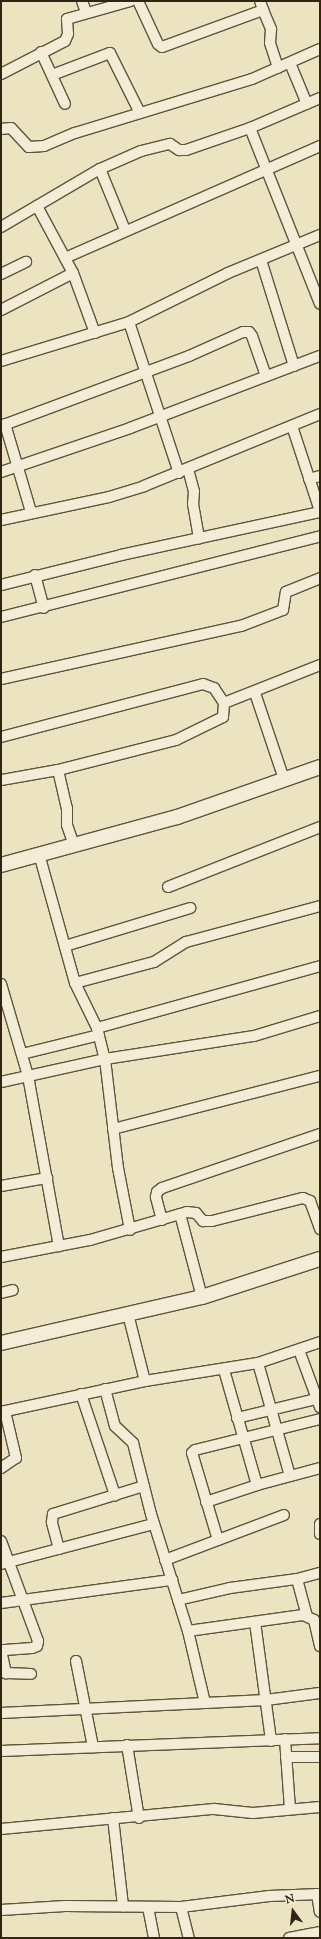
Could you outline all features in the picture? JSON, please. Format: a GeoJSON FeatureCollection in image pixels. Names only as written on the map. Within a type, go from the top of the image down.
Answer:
{"type":"FeatureCollection","features":[{"type":"Feature","properties":{"kind":"street"},"geometry":{"type":"LineString","coordinates":[[82,1],[86,12]]}},
{"type":"Feature","properties":{"kind":"street"},"geometry":{"type":"LineString","coordinates":[[1,74],[41,52],[65,41],[68,34],[68,19],[86,12],[130,1]]}},
{"type":"Feature","properties":{"kind":"street"},"geometry":{"type":"LineString","coordinates":[[138,1],[158,44],[162,47],[262,6],[271,29],[270,43],[278,68]]}},
{"type":"Feature","properties":{"kind":"street"},"geometry":{"type":"LineString","coordinates":[[1,129],[11,128],[24,143],[35,148],[252,78],[320,49]]}},
{"type":"Feature","properties":{"kind":"street"},"geometry":{"type":"LineString","coordinates":[[41,52],[65,104]]}},
{"type":"Feature","properties":{"kind":"street"},"geometry":{"type":"LineString","coordinates":[[52,75],[110,53],[140,113]]}},
{"type":"Feature","properties":{"kind":"street"},"geometry":{"type":"LineString","coordinates":[[290,63],[306,104]]}},
{"type":"Feature","properties":{"kind":"street"},"geometry":{"type":"LineString","coordinates":[[1,227],[100,170],[141,151],[170,144],[179,150],[186,150],[250,128],[320,98]]}},
{"type":"Feature","properties":{"kind":"street"},"geometry":{"type":"LineString","coordinates":[[250,128],[296,245],[319,298]]}},
{"type":"Feature","properties":{"kind":"street"},"geometry":{"type":"LineString","coordinates":[[65,258],[125,230],[320,146]]}},
{"type":"Feature","properties":{"kind":"street"},"geometry":{"type":"LineString","coordinates":[[100,170],[125,230]]}},
{"type":"Feature","properties":{"kind":"street"},"geometry":{"type":"LineString","coordinates":[[37,206],[73,273],[95,333]]}},
{"type":"Feature","properties":{"kind":"street"},"geometry":{"type":"LineString","coordinates":[[1,361],[129,322],[261,260],[320,235]]}},
{"type":"Feature","properties":{"kind":"street"},"geometry":{"type":"LineString","coordinates":[[261,260],[294,366]]}},
{"type":"Feature","properties":{"kind":"street"},"geometry":{"type":"LineString","coordinates":[[1,274],[26,262]]}},
{"type":"Feature","properties":{"kind":"street"},"geometry":{"type":"LineString","coordinates":[[1,310],[73,273]]}},
{"type":"Feature","properties":{"kind":"street"},"geometry":{"type":"LineString","coordinates":[[129,322],[160,416],[183,471],[194,491],[193,509],[199,538]]}},
{"type":"Feature","properties":{"kind":"street"},"geometry":{"type":"LineString","coordinates":[[31,512],[18,467],[3,425],[146,373],[243,332],[249,332],[252,336],[266,376]]}},
{"type":"Feature","properties":{"kind":"street"},"geometry":{"type":"LineString","coordinates":[[1,472],[160,416],[320,356]]}},
{"type":"Feature","properties":{"kind":"street"},"geometry":{"type":"LineString","coordinates":[[1,520],[31,512],[108,497],[183,471],[320,414]]}},
{"type":"Feature","properties":{"kind":"street"},"geometry":{"type":"LineString","coordinates":[[1,585],[36,575],[320,511],[292,426]]}},
{"type":"Feature","properties":{"kind":"street"},"geometry":{"type":"LineString","coordinates":[[309,479],[320,476]]}},
{"type":"Feature","properties":{"kind":"street"},"geometry":{"type":"LineString","coordinates":[[1,617],[44,608],[320,536]]}},
{"type":"Feature","properties":{"kind":"street"},"geometry":{"type":"LineString","coordinates":[[36,575],[44,608]]}},
{"type":"Feature","properties":{"kind":"street"},"geometry":{"type":"LineString","coordinates":[[1,679],[241,626],[283,610],[286,592],[320,578]]}},
{"type":"Feature","properties":{"kind":"street"},"geometry":{"type":"LineString","coordinates":[[224,703],[255,693],[320,665]]}},
{"type":"Feature","properties":{"kind":"street"},"geometry":{"type":"LineString","coordinates":[[1,737],[64,723],[203,684],[214,688],[224,703],[225,712],[218,721],[176,740],[58,770],[1,780]]}},
{"type":"Feature","properties":{"kind":"street"},"geometry":{"type":"LineString","coordinates":[[255,693],[284,779]]}},
{"type":"Feature","properties":{"kind":"street"},"geometry":{"type":"LineString","coordinates":[[1,865],[177,817],[320,767]]}},
{"type":"Feature","properties":{"kind":"street"},"geometry":{"type":"LineString","coordinates":[[58,770],[68,808],[67,826],[74,845]]}},
{"type":"Feature","properties":{"kind":"street"},"geometry":{"type":"LineString","coordinates":[[168,887],[320,827]]}},
{"type":"Feature","properties":{"kind":"street"},"geometry":{"type":"LineString","coordinates":[[39,854],[66,946],[75,983],[98,1032],[105,1058],[113,1129],[130,1230]]}},
{"type":"Feature","properties":{"kind":"street"},"geometry":{"type":"LineString","coordinates":[[75,983],[154,962],[186,942],[320,906]]}},
{"type":"Feature","properties":{"kind":"street"},"geometry":{"type":"LineString","coordinates":[[66,946],[190,908]]}},
{"type":"Feature","properties":{"kind":"street"},"geometry":{"type":"LineString","coordinates":[[22,1054],[320,966]]}},
{"type":"Feature","properties":{"kind":"street"},"geometry":{"type":"LineString","coordinates":[[1,984],[28,1076],[59,1246]]}},
{"type":"Feature","properties":{"kind":"street"},"geometry":{"type":"LineString","coordinates":[[1,1082],[105,1058],[254,1036],[320,1016]]}},
{"type":"Feature","properties":{"kind":"street"},"geometry":{"type":"LineString","coordinates":[[113,1129],[320,1076]]}},
{"type":"Feature","properties":{"kind":"street"},"geometry":{"type":"LineString","coordinates":[[162,1220],[156,1198],[156,1192],[162,1188],[320,1134]]}},
{"type":"Feature","properties":{"kind":"street"},"geometry":{"type":"LineString","coordinates":[[1,1186],[47,1178]]}},
{"type":"Feature","properties":{"kind":"street"},"geometry":{"type":"LineString","coordinates":[[1,1258],[130,1230],[180,1214],[192,1212],[203,1221],[212,1221],[307,1198],[320,1229]]}},
{"type":"Feature","properties":{"kind":"street"},"geometry":{"type":"LineString","coordinates":[[180,1214],[202,1297]]}},
{"type":"Feature","properties":{"kind":"street"},"geometry":{"type":"LineString","coordinates":[[1,1343],[202,1297],[320,1259]]}},
{"type":"Feature","properties":{"kind":"street"},"geometry":{"type":"LineString","coordinates":[[1,1292],[13,1290]]}},
{"type":"Feature","properties":{"kind":"street"},"geometry":{"type":"LineString","coordinates":[[128,1314],[144,1381]]}},
{"type":"Feature","properties":{"kind":"street"},"geometry":{"type":"LineString","coordinates":[[1,1468],[16,1458],[3,1412],[144,1381],[224,1370],[258,1363],[320,1342]]}},
{"type":"Feature","properties":{"kind":"street"},"geometry":{"type":"LineString","coordinates":[[237,1418],[319,1401],[299,1350]]}},
{"type":"Feature","properties":{"kind":"street"},"geometry":{"type":"LineString","coordinates":[[258,1363],[290,1476]]}},
{"type":"Feature","properties":{"kind":"street"},"geometry":{"type":"LineString","coordinates":[[224,1370],[257,1485]]}},
{"type":"Feature","properties":{"kind":"street"},"geometry":{"type":"LineString","coordinates":[[105,1389],[115,1426],[133,1443],[154,1524],[188,1631],[205,1704]]}},
{"type":"Feature","properties":{"kind":"street"},"geometry":{"type":"LineString","coordinates":[[81,1394],[115,1494]]}},
{"type":"Feature","properties":{"kind":"street"},"geometry":{"type":"LineString","coordinates":[[218,1540],[192,1453],[195,1450],[244,1440],[320,1419]]}},
{"type":"Feature","properties":{"kind":"street"},"geometry":{"type":"LineString","coordinates":[[206,1502],[257,1485],[320,1468]]}},
{"type":"Feature","properties":{"kind":"street"},"geometry":{"type":"LineString","coordinates":[[59,1548],[52,1522],[53,1514],[144,1486]]}},
{"type":"Feature","properties":{"kind":"street"},"geometry":{"type":"LineString","coordinates":[[165,1560],[284,1516]]}},
{"type":"Feature","properties":{"kind":"street"},"geometry":{"type":"LineString","coordinates":[[4,1563],[154,1524]]}},
{"type":"Feature","properties":{"kind":"street"},"geometry":{"type":"LineString","coordinates":[[320,1524],[320,1534]]}},
{"type":"Feature","properties":{"kind":"street"},"geometry":{"type":"LineString","coordinates":[[1,1541],[4,1563],[22,1599],[38,1637],[37,1646],[1,1650],[6,1673],[31,1674]]}},
{"type":"Feature","properties":{"kind":"street"},"geometry":{"type":"LineString","coordinates":[[178,1600],[230,1588],[297,1579],[320,1573]]}},
{"type":"Feature","properties":{"kind":"street"},"geometry":{"type":"LineString","coordinates":[[297,1579],[307,1616]]}},
{"type":"Feature","properties":{"kind":"street"},"geometry":{"type":"LineString","coordinates":[[1,1603],[172,1580]]}},
{"type":"Feature","properties":{"kind":"street"},"geometry":{"type":"LineString","coordinates":[[188,1631],[307,1616],[314,1620],[320,1646]]}},
{"type":"Feature","properties":{"kind":"street"},"geometry":{"type":"LineString","coordinates":[[254,1622],[272,1741]]}},
{"type":"Feature","properties":{"kind":"street"},"geometry":{"type":"LineString","coordinates":[[76,1661],[93,1747]]}},
{"type":"Feature","properties":{"kind":"street"},"geometry":{"type":"LineString","coordinates":[[1,1713],[205,1704],[266,1700],[320,1693]]}},
{"type":"Feature","properties":{"kind":"street"},"geometry":{"type":"LineString","coordinates":[[1,1751],[320,1738]]}},
{"type":"Feature","properties":{"kind":"street"},"geometry":{"type":"LineString","coordinates":[[285,1740],[290,1809]]}},
{"type":"Feature","properties":{"kind":"street"},"geometry":{"type":"LineString","coordinates":[[127,1746],[139,1818]]}},
{"type":"Feature","properties":{"kind":"street"},"geometry":{"type":"LineString","coordinates":[[286,1757],[320,1757]]}},
{"type":"Feature","properties":{"kind":"street"},"geometry":{"type":"LineString","coordinates":[[1,1829],[113,1818],[139,1818],[214,1809],[245,1813],[320,1807]]}},
{"type":"Feature","properties":{"kind":"street"},"geometry":{"type":"LineString","coordinates":[[113,1818],[123,1906]]}},
{"type":"Feature","properties":{"kind":"street"},"geometry":{"type":"LineString","coordinates":[[1,1910],[65,1906],[181,1906],[269,1896],[318,1894],[320,1912]]}},
{"type":"Feature","properties":{"kind":"street"},"geometry":{"type":"LineString","coordinates":[[181,1906],[189,1938]]}},
{"type":"Feature","properties":{"kind":"street"},"geometry":{"type":"LineString","coordinates":[[148,1907],[154,1938]]}},
{"type":"Feature","properties":{"kind":"street"},"geometry":{"type":"LineString","coordinates":[[289,1938],[320,1932]]}}]}
